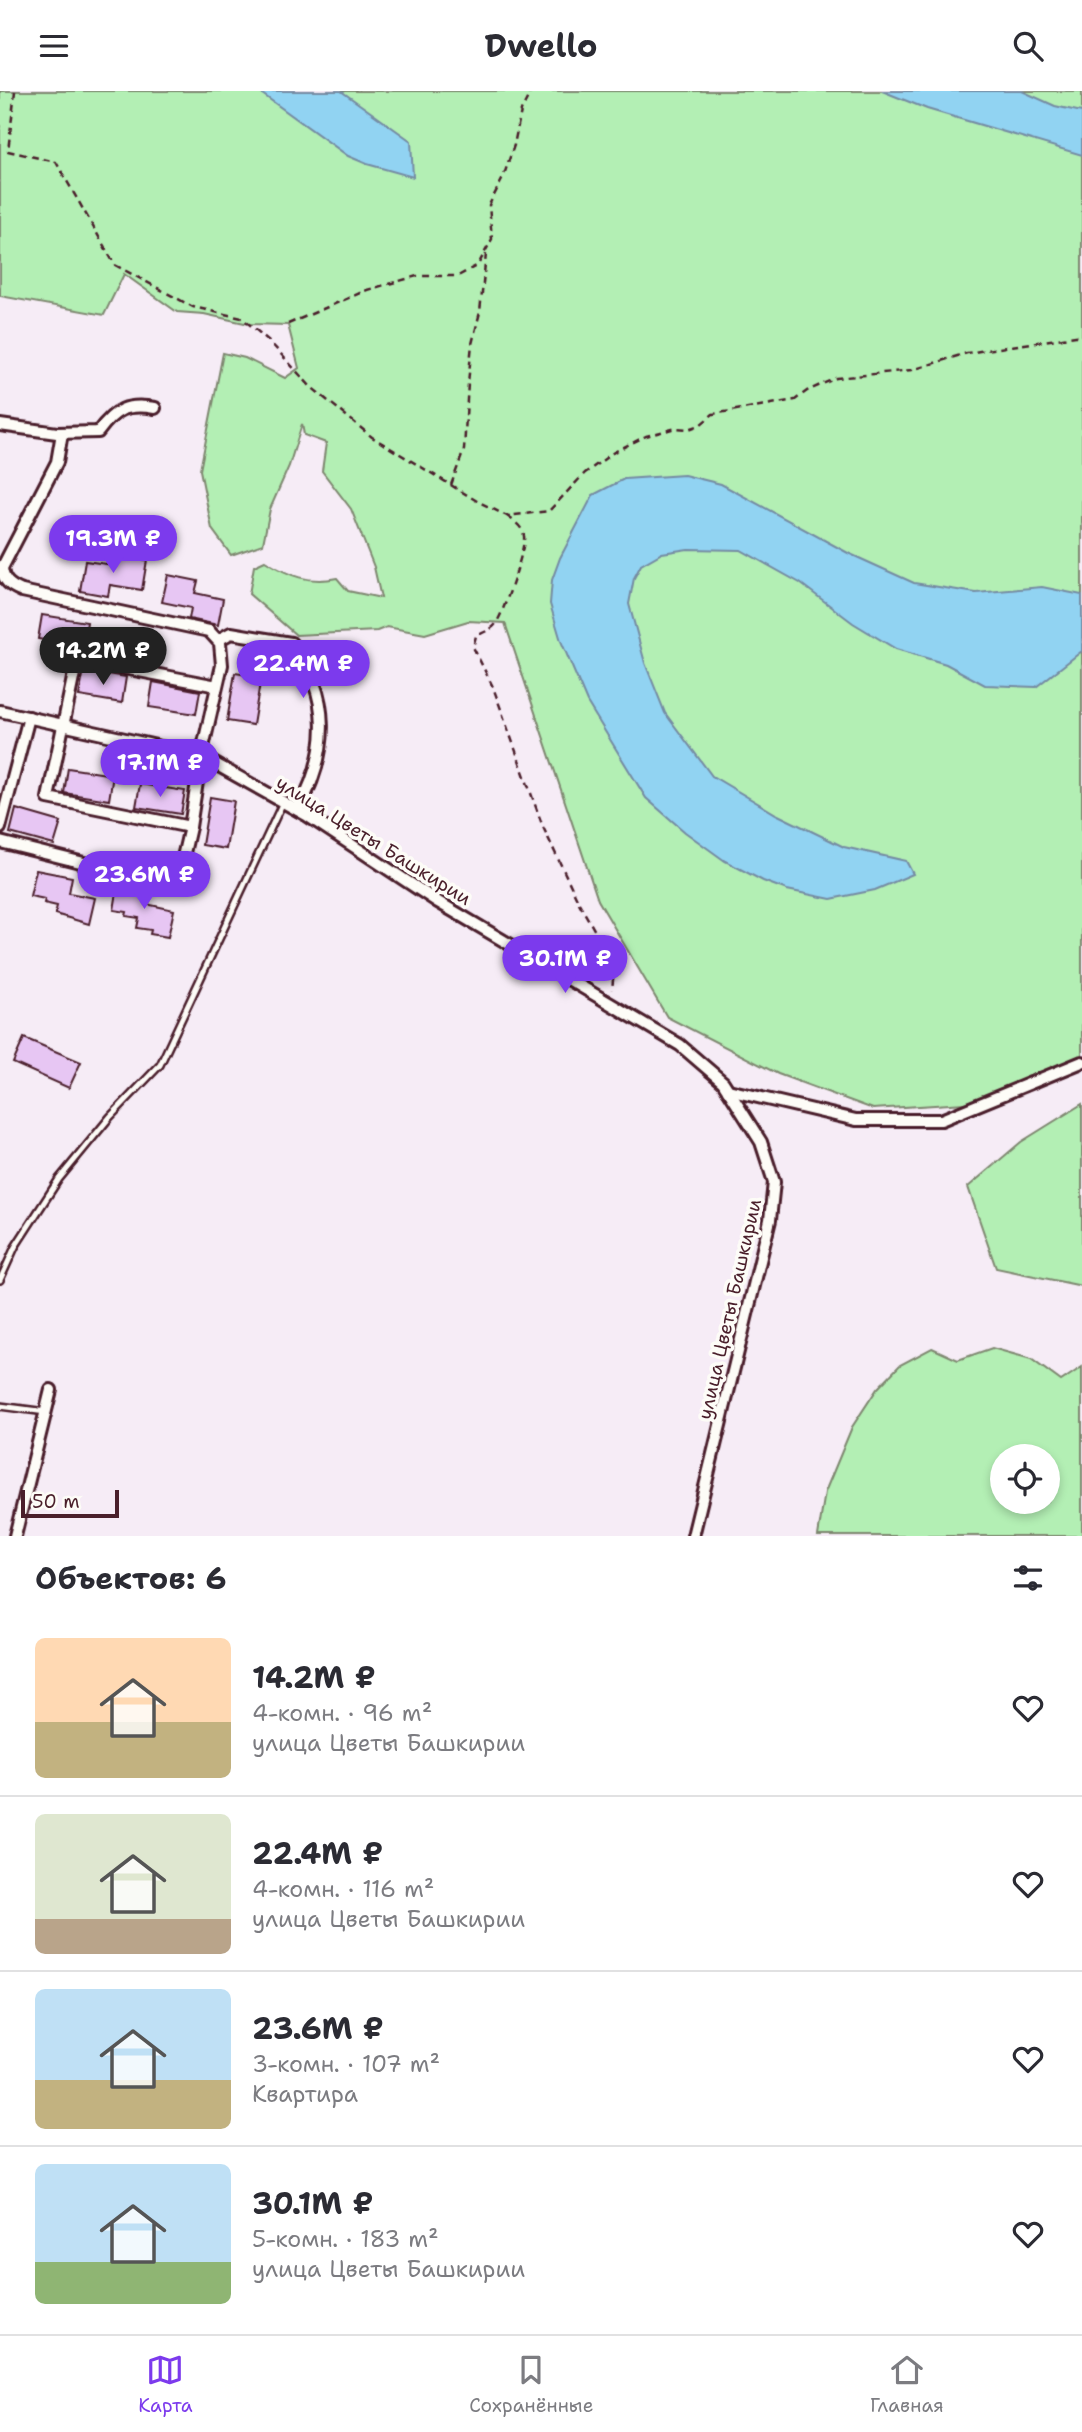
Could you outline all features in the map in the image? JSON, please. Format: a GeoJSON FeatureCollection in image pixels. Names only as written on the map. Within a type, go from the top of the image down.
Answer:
{"type":"FeatureCollection","features":[{"type":"Feature","properties":{"kind":"street"},"geometry":{"type":"LineString","coordinates":[[0,425],[62,433],[98,432],[107,419],[124,408],[139,405],[155,408]]}},
{"type":"Feature","properties":{"kind":"street"},"geometry":{"type":"LineString","coordinates":[[0,842],[177,883],[217,686],[222,652],[218,640],[209,631],[22,591],[7,582],[3,576],[2,568],[57,463],[62,433]]}},
{"type":"Feature","properties":{"kind":"street"},"geometry":{"type":"LineString","coordinates":[[218,640],[231,633],[291,643],[306,662],[317,686],[323,730],[319,755],[306,796],[298,810]]}},
{"type":"Feature","properties":{"kind":"street"},"geometry":{"type":"LineString","coordinates":[[190,827],[48,798],[77,659],[217,686]]}},
{"type":"Feature","properties":{"kind":"street","name":"улица Цветы Башкирии"},"geometry":{"type":"LineString","coordinates":[[0,711],[201,756],[298,810],[438,902],[680,1045],[723,1082],[761,1142],[774,1182],[770,1220],[693,1536]]}},
{"type":"Feature","properties":{"kind":"street"},"geometry":{"type":"LineString","coordinates":[[0,828],[29,717]]}},
{"type":"Feature","properties":{"kind":"street"},"geometry":{"type":"LineString","coordinates":[[728,1090],[856,1120],[941,1120],[1082,1062]]}},
{"type":"Feature","properties":{"kind":"street"},"geometry":{"type":"LineString","coordinates":[[15,1536],[51,1390]]}},
{"type":"Feature","properties":{"kind":"lane"},"geometry":{"type":"LineString","coordinates":[[0,1280],[15,1247],[59,1179],[110,1117],[160,1065],[283,802]]}},
{"type":"Feature","properties":{"kind":"lane"},"geometry":{"type":"LineString","coordinates":[[0,1406],[46,1412]]}},
{"type":"Feature","properties":{"kind":"path"},"geometry":{"type":"LineString","coordinates":[[15,91],[8,152],[56,162],[115,265],[193,307],[242,318],[269,341],[310,386],[372,437],[518,524],[524,534],[524,546],[504,607],[494,627],[476,636],[473,647],[493,687],[543,827],[614,970],[610,1003]]}},
{"type":"Feature","properties":{"kind":"path"},"geometry":{"type":"LineString","coordinates":[[288,324],[368,290],[417,276],[458,276],[478,265],[492,239],[489,205],[503,178],[521,111],[531,91]]}},
{"type":"Feature","properties":{"kind":"path"},"geometry":{"type":"LineString","coordinates":[[451,485],[464,450],[472,344],[480,312],[486,250]]}},
{"type":"Feature","properties":{"kind":"path"},"geometry":{"type":"LineString","coordinates":[[507,516],[549,510],[585,473],[614,452],[646,436],[700,425],[713,414],[795,400],[807,391],[836,378],[912,370],[967,353],[1082,335]]}},
{"type":"Feature","properties":{"kind":"green space"},"geometry":{"type":"Polygon","coordinates":[[[0,91],[1082,91],[1082,1056],[996,1101],[873,1109],[778,1074],[667,1017],[598,900],[505,623],[468,621],[425,634],[387,627],[377,631],[296,635],[249,594],[254,566],[265,561],[282,571],[308,579],[337,578],[348,591],[381,598],[374,567],[351,509],[322,471],[326,443],[304,435],[302,424],[289,466],[270,509],[263,544],[231,555],[212,529],[200,470],[223,353],[245,358],[285,378],[299,368],[288,325],[249,324],[204,314],[177,312],[124,274],[104,315],[0,296],[0,91]]]}},
{"type":"Feature","properties":{"kind":"green space"},"geometry":{"type":"Polygon","coordinates":[[[1082,1104],[1082,1286],[996,1268],[968,1187],[1021,1142],[1082,1104]]]}},
{"type":"Feature","properties":{"kind":"green space"},"geometry":{"type":"Polygon","coordinates":[[[932,1348],[958,1360],[992,1348],[1031,1359],[1061,1381],[1082,1367],[1082,1536],[818,1536],[825,1492],[852,1427],[877,1389],[900,1365],[932,1348]]]}},
{"type":"Feature","properties":{"kind":"water"},"geometry":{"type":"Polygon","coordinates":[[[258,91],[341,91],[411,141],[413,177],[348,156],[258,91]]]}},
{"type":"Feature","properties":{"kind":"water"},"geometry":{"type":"Polygon","coordinates":[[[882,91],[1022,91],[1055,106],[1082,112],[1082,155],[927,109],[882,91]]]}},
{"type":"Feature","properties":{"kind":"water"},"geometry":{"type":"Polygon","coordinates":[[[684,475],[721,484],[848,553],[914,583],[976,593],[1042,587],[1082,595],[1082,651],[1036,687],[985,685],[946,664],[896,649],[853,623],[800,583],[741,550],[688,549],[662,553],[641,565],[634,578],[629,604],[645,663],[665,713],[712,776],[776,814],[844,847],[906,861],[913,874],[875,890],[831,899],[787,890],[725,861],[685,832],[646,798],[587,702],[561,641],[550,604],[552,580],[560,558],[593,495],[624,479],[684,475]]]}},
{"type":"Feature","properties":{"kind":"building"},"geometry":{"type":"Polygon","coordinates":[[[115,555],[147,560],[142,590],[110,585],[108,596],[80,591],[85,561],[113,565],[115,555]]]}},
{"type":"Feature","properties":{"kind":"building"},"geometry":{"type":"Polygon","coordinates":[[[168,575],[198,581],[195,593],[223,599],[218,625],[189,619],[191,608],[162,602],[168,575]]]}},
{"type":"Feature","properties":{"kind":"building"},"geometry":{"type":"Polygon","coordinates":[[[42,615],[87,622],[83,647],[38,639],[42,615]]]}},
{"type":"Feature","properties":{"kind":"building"},"geometry":{"type":"Polygon","coordinates":[[[84,670],[126,677],[122,703],[79,696],[84,670]]]}},
{"type":"Feature","properties":{"kind":"building"},"geometry":{"type":"Polygon","coordinates":[[[235,673],[261,677],[253,725],[227,721],[235,673]]]}},
{"type":"Feature","properties":{"kind":"building"},"geometry":{"type":"Polygon","coordinates":[[[153,682],[200,691],[196,714],[149,707],[153,682]]]}},
{"type":"Feature","properties":{"kind":"building"},"geometry":{"type":"Polygon","coordinates":[[[68,768],[113,775],[109,800],[64,793],[68,768]]]}},
{"type":"Feature","properties":{"kind":"building"},"geometry":{"type":"Polygon","coordinates":[[[140,784],[185,791],[181,814],[136,807],[140,784]]]}},
{"type":"Feature","properties":{"kind":"building"},"geometry":{"type":"Polygon","coordinates":[[[210,797],[234,801],[226,849],[202,845],[210,797]]]}},
{"type":"Feature","properties":{"kind":"building"},"geometry":{"type":"Polygon","coordinates":[[[16,809],[61,822],[54,845],[10,833],[16,809]]]}},
{"type":"Feature","properties":{"kind":"building"},"geometry":{"type":"Polygon","coordinates":[[[36,870],[72,877],[69,893],[95,898],[89,924],[55,914],[57,906],[44,903],[45,899],[30,896],[36,870]]]}},
{"type":"Feature","properties":{"kind":"building"},"geometry":{"type":"Polygon","coordinates":[[[118,886],[148,892],[146,904],[174,910],[168,937],[150,934],[151,930],[137,928],[139,918],[114,910],[118,886]]]}},
{"type":"Feature","properties":{"kind":"building"},"geometry":{"type":"Polygon","coordinates":[[[24,1038],[81,1062],[69,1088],[13,1063],[24,1038]]]}}]}
